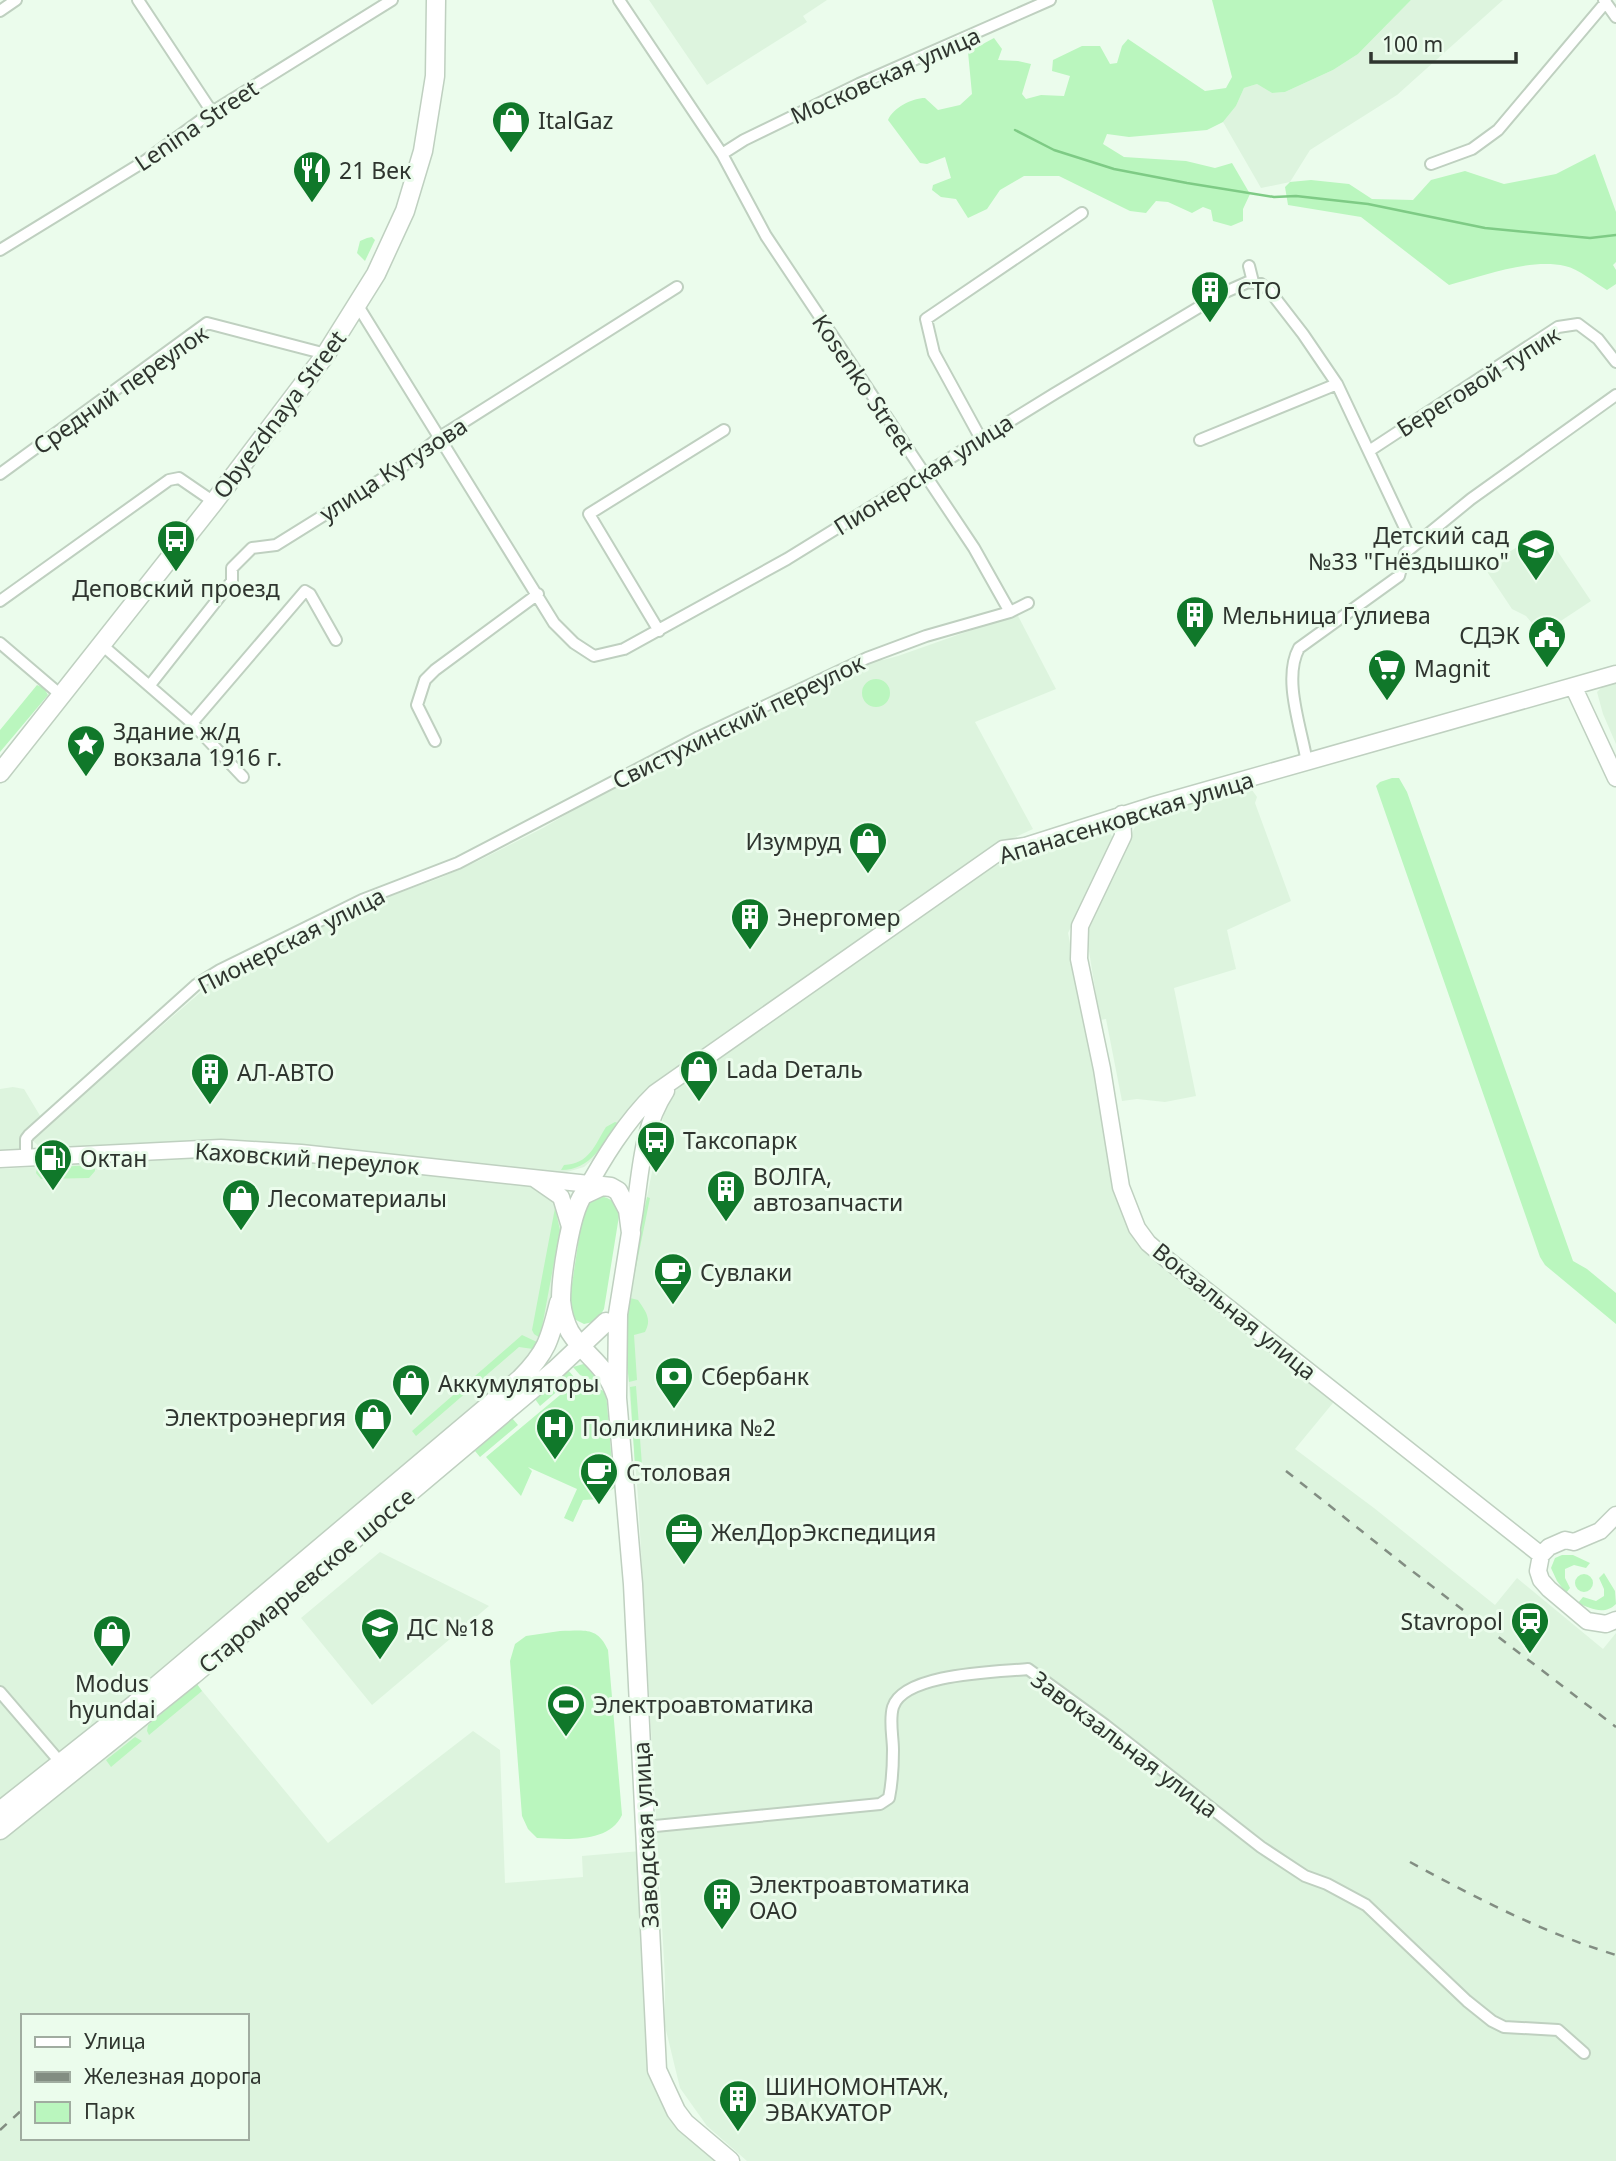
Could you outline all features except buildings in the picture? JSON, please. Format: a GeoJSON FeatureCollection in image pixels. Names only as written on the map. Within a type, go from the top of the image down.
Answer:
{"type":"FeatureCollection","features":[{"type":"Feature","properties":{"kind":"main road","name":"Obyezdnaya Street"},"geometry":{"type":"LineString","coordinates":[[0,773],[214,502],[326,354],[358,306],[405,211],[423,151],[435,76],[436,0]]}},
{"type":"Feature","properties":{"kind":"main road","name":"Апанасенковская улица"},"geometry":{"type":"LineString","coordinates":[[677,1079],[1003,849],[1025,846],[1122,814],[1616,674]]}},
{"type":"Feature","properties":{"kind":"main road"},"geometry":{"type":"LineString","coordinates":[[1574,688],[1616,778]]}},
{"type":"Feature","properties":{"kind":"main road","name":"Вокзальная улица"},"geometry":{"type":"LineString","coordinates":[[1122,814],[1123,836],[1080,926],[1079,959],[1102,1069],[1121,1187],[1137,1228],[1169,1261],[1541,1555]]}},
{"type":"Feature","properties":{"kind":"main road"},"geometry":{"type":"LineString","coordinates":[[617,1398],[611,1380],[602,1366],[569,1330],[564,1314],[562,1290],[573,1216],[607,1154],[644,1104],[655,1093],[677,1079]]}},
{"type":"Feature","properties":{"kind":"main road"},"geometry":{"type":"LineString","coordinates":[[621,1288],[648,1128],[658,1104],[677,1079]]}},
{"type":"Feature","properties":{"kind":"main road","name":"Каховский переулок"},"geometry":{"type":"LineString","coordinates":[[0,1159],[221,1148],[301,1153],[557,1179],[586,1189]]}},
{"type":"Feature","properties":{"kind":"main road"},"geometry":{"type":"LineString","coordinates":[[557,1179],[589,1169],[607,1154]]}},
{"type":"Feature","properties":{"kind":"main road"},"geometry":{"type":"LineString","coordinates":[[529,1176],[561,1197],[571,1230]]}},
{"type":"Feature","properties":{"kind":"main road"},"geometry":{"type":"LineString","coordinates":[[586,1189],[611,1187],[624,1199],[631,1233]]}},
{"type":"Feature","properties":{"kind":"main road","name":"Старомарьевское шоссе"},"geometry":{"type":"LineString","coordinates":[[0,1830],[183,1683],[582,1347],[614,1312],[621,1288]]}},
{"type":"Feature","properties":{"kind":"main road","name":"Заводская улица"},"geometry":{"type":"LineString","coordinates":[[621,1288],[617,1321],[617,1398],[633,1584],[657,2070],[685,2123],[730,2161]]}},
{"type":"Feature","properties":{"kind":"main road","name":"Старомарьевское шоссе"},"geometry":{"type":"LineString","coordinates":[[0,1811],[145,1696],[520,1379],[537,1362],[547,1346],[562,1290]]}},
{"type":"Feature","properties":{"kind":"main road"},"geometry":{"type":"LineString","coordinates":[[564,1314],[576,1327],[582,1329],[597,1328],[606,1322]]}},
{"type":"Feature","properties":{"kind":"main road"},"geometry":{"type":"LineString","coordinates":[[564,1362],[584,1357],[602,1366]]}},
{"type":"Feature","properties":{"kind":"main road"},"geometry":{"type":"LineString","coordinates":[[1616,1515],[1600,1531],[1574,1542],[1565,1540],[1556,1543],[1541,1555],[1538,1571],[1549,1590],[1587,1621],[1606,1624],[1616,1620]]}},
{"type":"Feature","properties":{"kind":"street"},"geometry":{"type":"LineString","coordinates":[[0,10],[16,0]]}},
{"type":"Feature","properties":{"kind":"street"},"geometry":{"type":"LineString","coordinates":[[138,0],[212,112]]}},
{"type":"Feature","properties":{"kind":"street","name":"Lenina Street"},"geometry":{"type":"LineString","coordinates":[[0,250],[145,161],[212,112],[392,0]]}},
{"type":"Feature","properties":{"kind":"street","name":"Kosenko Street"},"geometry":{"type":"LineString","coordinates":[[619,0],[722,154],[766,236],[974,548],[1010,612]]}},
{"type":"Feature","properties":{"kind":"street","name":"Московская улица"},"geometry":{"type":"LineString","coordinates":[[722,154],[744,140],[859,84],[1049,0]]}},
{"type":"Feature","properties":{"kind":"street"},"geometry":{"type":"LineString","coordinates":[[1431,164],[1472,149],[1498,130],[1605,1],[1616,17]]}},
{"type":"Feature","properties":{"kind":"street"},"geometry":{"type":"LineString","coordinates":[[981,439],[934,353],[926,319],[1082,213]]}},
{"type":"Feature","properties":{"kind":"street"},"geometry":{"type":"LineString","coordinates":[[1249,266],[1251,282],[1269,290],[1337,384],[1413,545]]}},
{"type":"Feature","properties":{"kind":"street","name":"Пионерская улица"},"geometry":{"type":"LineString","coordinates":[[538,594],[554,623],[574,643],[594,656],[624,649],[787,559],[1222,294],[1251,282]]}},
{"type":"Feature","properties":{"kind":"street","name":"улица Кутузова"},"geometry":{"type":"LineString","coordinates":[[150,685],[232,581],[232,568],[252,548],[276,545],[406,464],[440,437],[677,287]]}},
{"type":"Feature","properties":{"kind":"street"},"geometry":{"type":"LineString","coordinates":[[358,306],[538,594],[425,680],[417,705],[435,741]]}},
{"type":"Feature","properties":{"kind":"street","name":"Средний переулок"},"geometry":{"type":"LineString","coordinates":[[0,474],[207,323],[326,354]]}},
{"type":"Feature","properties":{"kind":"street","name":"Береговой тупик"},"geometry":{"type":"LineString","coordinates":[[1368,451],[1558,327],[1578,324],[1587,329],[1616,362]]}},
{"type":"Feature","properties":{"kind":"street"},"geometry":{"type":"LineString","coordinates":[[1200,440],[1337,384]]}},
{"type":"Feature","properties":{"kind":"street"},"geometry":{"type":"LineString","coordinates":[[1307,763],[1293,688],[1295,657],[1299,648],[1399,576],[1405,553],[1413,545],[1471,499],[1616,395]]}},
{"type":"Feature","properties":{"kind":"street"},"geometry":{"type":"LineString","coordinates":[[659,631],[589,513],[724,430]]}},
{"type":"Feature","properties":{"kind":"street"},"geometry":{"type":"LineString","coordinates":[[0,601],[169,480],[178,478],[214,502]]}},
{"type":"Feature","properties":{"kind":"street"},"geometry":{"type":"LineString","coordinates":[[192,723],[304,591],[310,594],[336,639]]}},
{"type":"Feature","properties":{"kind":"street","name":"Свистухинский переулок"},"geometry":{"type":"LineString","coordinates":[[458,863],[699,737],[867,658],[926,636],[1010,612],[1028,603]]}},
{"type":"Feature","properties":{"kind":"street"},"geometry":{"type":"LineString","coordinates":[[0,643],[62,696]]}},
{"type":"Feature","properties":{"kind":"street"},"geometry":{"type":"LineString","coordinates":[[102,645],[192,723],[243,777]]}},
{"type":"Feature","properties":{"kind":"street","name":"Пионерская улица"},"geometry":{"type":"LineString","coordinates":[[26,1158],[26,1139],[29,1135],[196,985],[220,970],[362,900],[458,863]]}},
{"type":"Feature","properties":{"kind":"street","name":"Завокзальная улица"},"geometry":{"type":"LineString","coordinates":[[645,1827],[880,1804],[889,1798],[893,1706],[901,1695],[914,1686],[951,1677],[1028,1669],[1105,1725],[1261,1847],[1305,1876],[1327,1884],[1366,1905],[1467,2001],[1492,2021],[1504,2027],[1558,2030],[1584,2053]]}},
{"type":"Feature","properties":{"kind":"street"},"geometry":{"type":"LineString","coordinates":[[0,1692],[61,1763]]}},
{"type":"Feature","properties":{"kind":"shaded area"},"geometry":{"type":"Polygon","coordinates":[[[649,0],[827,0],[803,16],[807,22],[707,85],[649,0]]]}},
{"type":"Feature","properties":{"kind":"shaded area"},"geometry":{"type":"Polygon","coordinates":[[[1411,0],[1503,0],[1397,95],[1310,150],[1290,182],[1261,188],[1223,122],[1236,106],[1244,88],[1257,84],[1272,93],[1285,92],[1333,70],[1358,54],[1411,0]]]}},
{"type":"Feature","properties":{"kind":"shaded area","name":"Детский сад №33 \"Гнёздышко\""},"geometry":{"type":"Polygon","coordinates":[[[1544,531],[1591,601],[1541,634],[1526,616],[1512,609],[1484,567],[1544,531]]]}},
{"type":"Feature","properties":{"kind":"shaded area"},"geometry":{"type":"Polygon","coordinates":[[[1017,614],[1056,689],[975,722],[1033,829],[991,848],[969,862],[670,1075],[584,1167],[560,1174],[310,1146],[43,1150],[33,1141],[36,1135],[209,985],[368,904],[478,861],[594,798],[741,729],[793,700],[878,659],[898,656],[1017,614]]]}},
{"type":"Feature","properties":{"kind":"shaded area"},"geometry":{"type":"Polygon","coordinates":[[[1616,680],[1616,744],[1597,692],[1606,683],[1616,680]]]}},
{"type":"Feature","properties":{"kind":"shaded area"},"geometry":{"type":"Polygon","coordinates":[[[1250,787],[1257,797],[1255,803],[1291,901],[1227,930],[1236,969],[1174,988],[1196,1096],[1165,1102],[1137,1099],[1122,1101],[1106,1019],[1100,1020],[1085,926],[1136,825],[1146,814],[1250,787]]]}},
{"type":"Feature","properties":{"kind":"shaded area"},"geometry":{"type":"Polygon","coordinates":[[[1104,826],[1115,840],[1068,933],[1122,1206],[1128,1223],[1337,1398],[1295,1449],[1495,1605],[1517,1578],[1603,1649],[1616,1633],[1616,2161],[747,2161],[707,2126],[680,2088],[665,2026],[665,1978],[638,1497],[623,1315],[665,1108],[677,1089],[975,873],[1104,826]]]}},
{"type":"Feature","properties":{"kind":"shaded area"},"geometry":{"type":"Polygon","coordinates":[[[0,1089],[24,1089],[42,1119],[24,1153],[0,1154],[0,1089]]]}},
{"type":"Feature","properties":{"kind":"shaded area"},"geometry":{"type":"Polygon","coordinates":[[[203,1157],[311,1160],[528,1181],[557,1200],[564,1218],[556,1290],[536,1356],[54,1761],[0,1799],[0,1169],[203,1157]]]}},
{"type":"Feature","properties":{"kind":"shaded area","name":"ДС №18"},"geometry":{"type":"Polygon","coordinates":[[[380,1552],[489,1606],[372,1705],[301,1618],[380,1552]]]}},
{"type":"Feature","properties":{"kind":"shaded area"},"geometry":{"type":"Polygon","coordinates":[[[194,1681],[328,1843],[473,1731],[500,1750],[505,1883],[583,1877],[582,1856],[641,1851],[651,2072],[722,2161],[0,2161],[0,1840],[194,1681]]]}},
{"type":"Feature","properties":{"kind":"green space"},"geometry":{"type":"Polygon","coordinates":[[[1212,0],[1411,0],[1358,54],[1333,70],[1285,92],[1272,93],[1257,84],[1244,88],[1236,106],[1223,122],[1207,130],[1129,137],[1107,134],[1103,144],[1124,157],[1186,161],[1215,168],[1232,163],[1250,194],[1243,209],[1243,221],[1231,226],[1213,221],[1211,210],[1203,207],[1192,213],[1168,202],[1156,201],[1146,213],[1130,211],[1059,176],[1024,176],[1000,190],[987,209],[968,218],[956,199],[941,197],[932,190],[933,185],[951,178],[945,157],[927,164],[920,163],[888,120],[898,108],[920,98],[925,98],[938,110],[960,105],[972,94],[968,52],[994,38],[1002,49],[998,60],[1031,64],[1022,94],[1026,99],[1041,95],[1064,96],[1070,76],[1052,71],[1053,60],[1082,46],[1100,46],[1110,64],[1117,63],[1122,46],[1128,39],[1205,91],[1226,88],[1232,77],[1212,0]]]}},
{"type":"Feature","properties":{"kind":"green space"},"geometry":{"type":"Polygon","coordinates":[[[1595,154],[1616,212],[1616,262],[1613,265],[1616,270],[1616,284],[1607,290],[1576,270],[1551,264],[1507,269],[1449,285],[1361,217],[1288,205],[1285,187],[1290,182],[1311,180],[1349,184],[1372,199],[1413,200],[1431,180],[1465,171],[1504,184],[1556,174],[1595,154]]]}},
{"type":"Feature","properties":{"kind":"green space"},"geometry":{"type":"Polygon","coordinates":[[[372,237],[375,240],[365,261],[357,253],[360,241],[372,237]]]}},
{"type":"Feature","properties":{"kind":"green space"},"geometry":{"type":"Polygon","coordinates":[[[876,679],[886,683],[890,693],[886,703],[876,707],[866,703],[862,693],[866,683],[876,679]]]}},
{"type":"Feature","properties":{"kind":"green space"},"geometry":{"type":"Polygon","coordinates":[[[37,685],[44,688],[48,695],[0,752],[0,730],[37,685]]]}},
{"type":"Feature","properties":{"kind":"green space"},"geometry":{"type":"Polygon","coordinates":[[[1392,778],[1399,778],[1407,792],[1573,1261],[1616,1293],[1616,1324],[1545,1265],[1540,1257],[1376,786],[1392,778]]]}},
{"type":"Feature","properties":{"kind":"green space"},"geometry":{"type":"Polygon","coordinates":[[[618,1123],[595,1155],[580,1166],[561,1170],[564,1165],[573,1164],[586,1157],[606,1127],[618,1123]]]}},
{"type":"Feature","properties":{"kind":"green space"},"geometry":{"type":"Polygon","coordinates":[[[95,1165],[95,1171],[89,1178],[41,1179],[36,1173],[37,1168],[95,1165]]]}},
{"type":"Feature","properties":{"kind":"green space"},"geometry":{"type":"Polygon","coordinates":[[[600,1196],[613,1202],[619,1216],[604,1309],[597,1321],[584,1324],[572,1318],[569,1304],[583,1211],[591,1199],[600,1196]]]}},
{"type":"Feature","properties":{"kind":"green space"},"geometry":{"type":"Polygon","coordinates":[[[647,1197],[650,1198],[634,1277],[630,1276],[647,1197]]]}},
{"type":"Feature","properties":{"kind":"green space"},"geometry":{"type":"Polygon","coordinates":[[[555,1208],[560,1230],[540,1338],[532,1330],[555,1208]]]}},
{"type":"Feature","properties":{"kind":"green space"},"geometry":{"type":"Polygon","coordinates":[[[630,1298],[638,1300],[646,1312],[648,1323],[645,1332],[634,1335],[637,1380],[629,1382],[623,1326],[627,1301],[630,1298]]]}},
{"type":"Feature","properties":{"kind":"green space"},"geometry":{"type":"Polygon","coordinates":[[[522,1335],[537,1342],[533,1349],[519,1347],[416,1436],[412,1431],[522,1335]]]}},
{"type":"Feature","properties":{"kind":"green space"},"geometry":{"type":"Polygon","coordinates":[[[587,1363],[607,1386],[580,1375],[573,1367],[587,1363]]]}},
{"type":"Feature","properties":{"kind":"green space"},"geometry":{"type":"Polygon","coordinates":[[[568,1370],[574,1377],[540,1406],[535,1399],[568,1370]]]}},
{"type":"Feature","properties":{"kind":"green space"},"geometry":{"type":"Polygon","coordinates":[[[578,1380],[606,1392],[614,1488],[600,1499],[583,1500],[573,1522],[564,1518],[577,1489],[528,1467],[532,1471],[521,1496],[486,1457],[578,1380]]]}},
{"type":"Feature","properties":{"kind":"green space"},"geometry":{"type":"Polygon","coordinates":[[[636,1386],[642,1465],[635,1467],[630,1387],[636,1386]]]}},
{"type":"Feature","properties":{"kind":"green space"},"geometry":{"type":"Polygon","coordinates":[[[512,1418],[518,1425],[480,1457],[475,1451],[512,1418]]]}},
{"type":"Feature","properties":{"kind":"green space"},"geometry":{"type":"Polygon","coordinates":[[[1573,1555],[1590,1563],[1586,1568],[1574,1565],[1565,1569],[1565,1578],[1570,1588],[1566,1593],[1551,1568],[1555,1558],[1573,1555]]]}},
{"type":"Feature","properties":{"kind":"green space"},"geometry":{"type":"Polygon","coordinates":[[[1604,1573],[1615,1591],[1616,1604],[1602,1610],[1578,1603],[1583,1597],[1596,1601],[1604,1596],[1599,1578],[1604,1573]]]}},
{"type":"Feature","properties":{"kind":"green space"},"geometry":{"type":"Polygon","coordinates":[[[1580,1574],[1588,1574],[1593,1583],[1591,1590],[1580,1592],[1575,1587],[1575,1579],[1580,1574]]]}},
{"type":"Feature","properties":{"kind":"green space","name":"Электроавтоматика"},"geometry":{"type":"Polygon","coordinates":[[[560,1631],[594,1633],[608,1650],[622,1815],[607,1831],[585,1838],[537,1838],[528,1829],[522,1816],[510,1661],[515,1644],[526,1636],[560,1631]]]}},
{"type":"Feature","properties":{"kind":"green space"},"geometry":{"type":"Polygon","coordinates":[[[197,1684],[202,1691],[149,1735],[148,1725],[197,1684]]]}},
{"type":"Feature","properties":{"kind":"green space"},"geometry":{"type":"Polygon","coordinates":[[[135,1737],[142,1741],[111,1767],[106,1760],[135,1737]]]}},
{"type":"Feature","properties":{"kind":"waterway"},"geometry":{"type":"LineString","coordinates":[[1015,130],[1054,150],[1114,169],[1187,183],[1274,197],[1296,196],[1368,204],[1485,228],[1590,238],[1616,235]]}},
{"type":"Feature","properties":{"kind":"railway"},"geometry":{"type":"LineString","coordinates":[[1286,1471],[1616,1727]]}},
{"type":"Feature","properties":{"kind":"railway"},"geometry":{"type":"LineString","coordinates":[[1410,1862],[1511,1914],[1616,1955]]}},
{"type":"Feature","properties":{"kind":"railway"},"geometry":{"type":"LineString","coordinates":[[0,2130],[21,2111]]}},
{"type":"Feature","properties":{"kind":"place","name":"ItalGaz"},"geometry":{"type":"Point","coordinates":[511,154]}},
{"type":"Feature","properties":{"kind":"place","name":"21 Век"},"geometry":{"type":"Point","coordinates":[312,204]}},
{"type":"Feature","properties":{"kind":"place","name":"СТО"},"geometry":{"type":"Point","coordinates":[1210,324]}},
{"type":"Feature","properties":{"kind":"place","name":"Деповский проезд"},"geometry":{"type":"Point","coordinates":[176,573]}},
{"type":"Feature","properties":{"kind":"place","name":"Детский сад №33 \"Гнёздышко\""},"geometry":{"type":"Point","coordinates":[1536,582]}},
{"type":"Feature","properties":{"kind":"place","name":"Мельница Гулиева"},"geometry":{"type":"Point","coordinates":[1195,649]}},
{"type":"Feature","properties":{"kind":"place","name":"СДЭК"},"geometry":{"type":"Point","coordinates":[1547,669]}},
{"type":"Feature","properties":{"kind":"place","name":"Magnit"},"geometry":{"type":"Point","coordinates":[1387,702]}},
{"type":"Feature","properties":{"kind":"place","name":"Здание ж/д вокзала 1916 г."},"geometry":{"type":"Point","coordinates":[86,778]}},
{"type":"Feature","properties":{"kind":"place","name":"Изумруд"},"geometry":{"type":"Point","coordinates":[868,875]}},
{"type":"Feature","properties":{"kind":"place","name":"Энергомер"},"geometry":{"type":"Point","coordinates":[750,951]}},
{"type":"Feature","properties":{"kind":"place","name":"Lada Dеталь"},"geometry":{"type":"Point","coordinates":[699,1103]}},
{"type":"Feature","properties":{"kind":"place","name":"АЛ-АВТО"},"geometry":{"type":"Point","coordinates":[210,1106]}},
{"type":"Feature","properties":{"kind":"place","name":"Таксопарк"},"geometry":{"type":"Point","coordinates":[656,1174]}},
{"type":"Feature","properties":{"kind":"place","name":"Октан"},"geometry":{"type":"Point","coordinates":[53,1192]}},
{"type":"Feature","properties":{"kind":"place","name":"ВОЛГА, автозапчасти"},"geometry":{"type":"Point","coordinates":[726,1223]}},
{"type":"Feature","properties":{"kind":"place","name":"Лесоматериалы"},"geometry":{"type":"Point","coordinates":[241,1232]}},
{"type":"Feature","properties":{"kind":"place","name":"Сувлаки"},"geometry":{"type":"Point","coordinates":[673,1306]}},
{"type":"Feature","properties":{"kind":"place","name":"Сбербанк"},"geometry":{"type":"Point","coordinates":[674,1410]}},
{"type":"Feature","properties":{"kind":"place","name":"Аккумуляторы"},"geometry":{"type":"Point","coordinates":[411,1417]}},
{"type":"Feature","properties":{"kind":"place","name":"Электроэнергия"},"geometry":{"type":"Point","coordinates":[373,1451]}},
{"type":"Feature","properties":{"kind":"place","name":"Поликлиника №2"},"geometry":{"type":"Point","coordinates":[555,1461]}},
{"type":"Feature","properties":{"kind":"place","name":"Столовая"},"geometry":{"type":"Point","coordinates":[599,1506]}},
{"type":"Feature","properties":{"kind":"place","name":"ЖелДорЭкспедиция"},"geometry":{"type":"Point","coordinates":[684,1566]}},
{"type":"Feature","properties":{"kind":"place","name":"Stavropol"},"geometry":{"type":"Point","coordinates":[1530,1655]}},
{"type":"Feature","properties":{"kind":"place","name":"ДС №18"},"geometry":{"type":"Point","coordinates":[380,1661]}},
{"type":"Feature","properties":{"kind":"place","name":"Modus hyundai"},"geometry":{"type":"Point","coordinates":[112,1668]}},
{"type":"Feature","properties":{"kind":"place","name":"Электроавтоматика"},"geometry":{"type":"Point","coordinates":[566,1738]}},
{"type":"Feature","properties":{"kind":"place","name":"Электроавтоматика ОАО"},"geometry":{"type":"Point","coordinates":[722,1931]}},
{"type":"Feature","properties":{"kind":"place","name":"ШИНОМОНТАЖ, ЭВАКУАТОР"},"geometry":{"type":"Point","coordinates":[738,2133]}}]}
